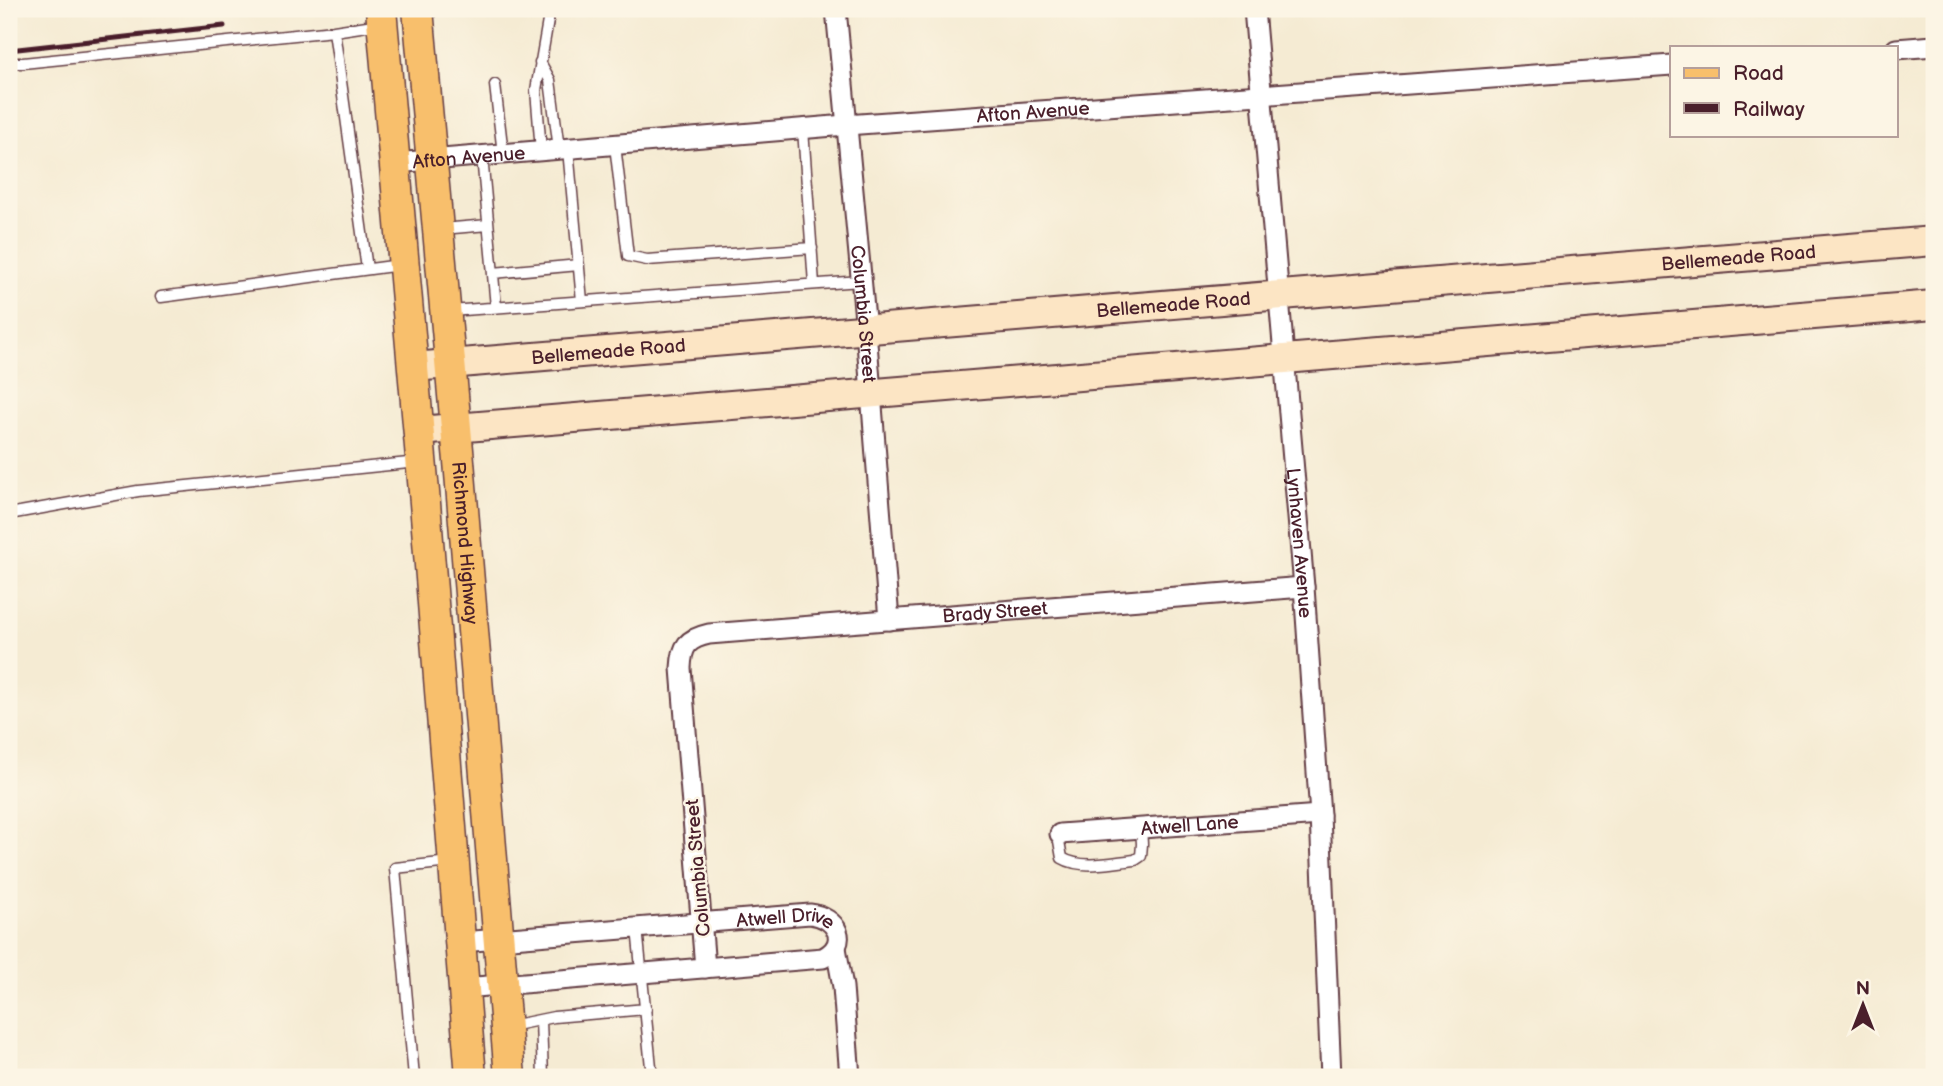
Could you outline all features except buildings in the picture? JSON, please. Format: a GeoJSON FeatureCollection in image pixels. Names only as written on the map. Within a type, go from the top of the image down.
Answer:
{"type":"FeatureCollection","features":[{"type":"Feature","properties":{"kind":"main road","name":"Richmond Highway"},"geometry":{"type":"LineString","coordinates":[[418,9],[457,428],[510,1077]]}},
{"type":"Feature","properties":{"kind":"main road","name":"Richmond Highway"},"geometry":{"type":"LineString","coordinates":[[382,16],[419,431],[471,1077]]}},
{"type":"Feature","properties":{"kind":"main road","name":"Bellemeade Road"},"geometry":{"type":"LineString","coordinates":[[413,367],[1934,241]]}},
{"type":"Feature","properties":{"kind":"main road"},"geometry":{"type":"LineString","coordinates":[[419,431],[1934,305]]}},
{"type":"Feature","properties":{"kind":"street","name":"Columbia Street"},"geometry":{"type":"LineString","coordinates":[[836,9],[866,330],[889,620]]}},
{"type":"Feature","properties":{"kind":"street","name":"Lynhaven Avenue"},"geometry":{"type":"LineString","coordinates":[[1254,9],[1304,587],[1320,815],[1331,1077]]}},
{"type":"Feature","properties":{"kind":"street"},"geometry":{"type":"LineString","coordinates":[[1898,49],[1934,46]]}},
{"type":"Feature","properties":{"kind":"street","name":"Afton Avenue"},"geometry":{"type":"LineString","coordinates":[[395,163],[846,125],[1670,65]]}},
{"type":"Feature","properties":{"kind":"street","name":"Brady Street"},"geometry":{"type":"LineString","coordinates":[[687,644],[696,637],[709,634],[1304,587]]}},
{"type":"Feature","properties":{"kind":"street","name":"Columbia Street"},"geometry":{"type":"LineString","coordinates":[[687,644],[681,655],[681,668],[705,968]]}},
{"type":"Feature","properties":{"kind":"street","name":"Atwell Lane"},"geometry":{"type":"LineString","coordinates":[[1060,834],[1320,815]]}},
{"type":"Feature","properties":{"kind":"street","name":"Atwell Drive"},"geometry":{"type":"LineString","coordinates":[[461,942],[810,914],[829,919],[836,926],[838,936],[836,948],[823,958],[464,988]]}},
{"type":"Feature","properties":{"kind":"street"},"geometry":{"type":"LineString","coordinates":[[836,948],[843,987],[850,1077]]}},
{"type":"Feature","properties":{"kind":"lane"},"geometry":{"type":"LineString","coordinates":[[550,9],[536,90],[556,150],[579,265],[582,301]]}},
{"type":"Feature","properties":{"kind":"lane"},"geometry":{"type":"LineString","coordinates":[[9,63],[334,31],[382,16]]}},
{"type":"Feature","properties":{"kind":"lane"},"geometry":{"type":"LineString","coordinates":[[334,31],[367,269]]}},
{"type":"Feature","properties":{"kind":"lane"},"geometry":{"type":"LineString","coordinates":[[540,62],[552,88],[556,150]]}},
{"type":"Feature","properties":{"kind":"lane"},"geometry":{"type":"LineString","coordinates":[[495,85],[503,154]]}},
{"type":"Feature","properties":{"kind":"lane"},"geometry":{"type":"LineString","coordinates":[[803,129],[814,284]]}},
{"type":"Feature","properties":{"kind":"lane"},"geometry":{"type":"LineString","coordinates":[[615,145],[628,256],[647,260],[812,248]]}},
{"type":"Feature","properties":{"kind":"lane"},"geometry":{"type":"LineString","coordinates":[[482,156],[496,307]]}},
{"type":"Feature","properties":{"kind":"lane"},"geometry":{"type":"LineString","coordinates":[[438,229],[488,225]]}},
{"type":"Feature","properties":{"kind":"lane"},"geometry":{"type":"LineString","coordinates":[[161,297],[404,265]]}},
{"type":"Feature","properties":{"kind":"lane"},"geometry":{"type":"LineString","coordinates":[[493,273],[579,265]]}},
{"type":"Feature","properties":{"kind":"lane"},"geometry":{"type":"LineString","coordinates":[[446,311],[861,281]]}},
{"type":"Feature","properties":{"kind":"lane"},"geometry":{"type":"LineString","coordinates":[[9,514],[138,491],[421,462]]}},
{"type":"Feature","properties":{"kind":"lane"},"geometry":{"type":"LineString","coordinates":[[1060,834],[1062,858],[1069,862],[1085,864],[1135,860],[1141,856],[1141,828]]}},
{"type":"Feature","properties":{"kind":"lane"},"geometry":{"type":"LineString","coordinates":[[414,1077],[396,869],[454,862]]}},
{"type":"Feature","properties":{"kind":"lane"},"geometry":{"type":"LineString","coordinates":[[636,928],[652,1077]]}},
{"type":"Feature","properties":{"kind":"lane"},"geometry":{"type":"LineString","coordinates":[[506,1027],[554,1017],[646,1009]]}},
{"type":"Feature","properties":{"kind":"lane"},"geometry":{"type":"LineString","coordinates":[[541,1020],[543,1077]]}},
{"type":"Feature","properties":{"kind":"railway"},"geometry":{"type":"LineString","coordinates":[[9,50],[224,26]]}}]}
